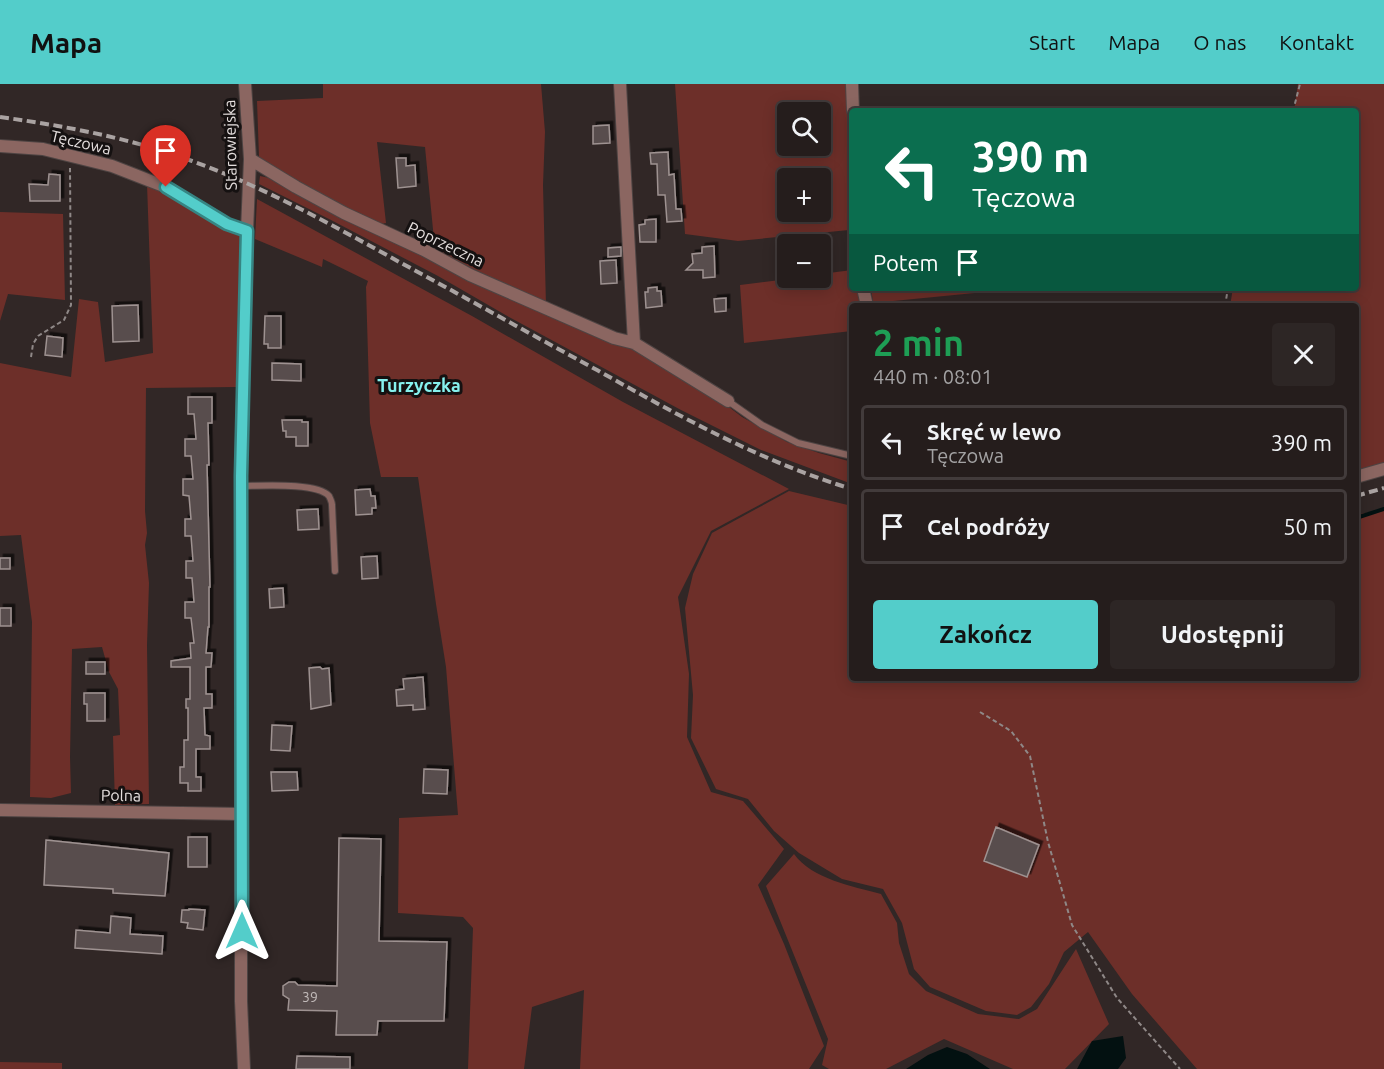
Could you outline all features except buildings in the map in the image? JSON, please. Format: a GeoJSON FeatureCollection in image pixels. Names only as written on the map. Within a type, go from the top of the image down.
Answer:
{"type":"FeatureCollection","features":[{"type":"Feature","properties":{"kind":"street","name":"Starowiejska"},"geometry":{"type":"LineString","coordinates":[[244,1069],[241,1001],[241,486],[250,159],[245,84]]}},
{"type":"Feature","properties":{"kind":"street"},"geometry":{"type":"LineString","coordinates":[[620,84],[634,343]]}},
{"type":"Feature","properties":{"kind":"street"},"geometry":{"type":"LineString","coordinates":[[852,84],[853,108]]}},
{"type":"Feature","properties":{"kind":"street","name":"Tęczowa"},"geometry":{"type":"LineString","coordinates":[[0,146],[42,149],[111,166],[166,187],[227,224],[247,231]]}},
{"type":"Feature","properties":{"kind":"street","name":"Poprzeczna"},"geometry":{"type":"LineString","coordinates":[[250,159],[344,213],[424,250],[470,275],[614,338],[634,343],[728,401]]}},
{"type":"Feature","properties":{"kind":"street"},"geometry":{"type":"LineString","coordinates":[[1359,476],[1384,469]]}},
{"type":"Feature","properties":{"kind":"street","name":"Polna"},"geometry":{"type":"LineString","coordinates":[[0,810],[242,814]]}},
{"type":"Feature","properties":{"kind":"lane","name":"Poprzeczna"},"geometry":{"type":"LineString","coordinates":[[728,401],[762,425],[798,443],[849,455]]}},
{"type":"Feature","properties":{"kind":"lane"},"geometry":{"type":"LineString","coordinates":[[241,486],[312,488],[330,497],[336,571]]}},
{"type":"Feature","properties":{"kind":"path"},"geometry":{"type":"LineString","coordinates":[[1294,108],[1300,84]]}},
{"type":"Feature","properties":{"kind":"path"},"geometry":{"type":"LineString","coordinates":[[32,357],[33,344],[38,336],[64,320],[71,305],[70,156]]}},
{"type":"Feature","properties":{"kind":"path"},"geometry":{"type":"LineString","coordinates":[[980,712],[1011,731],[1030,756],[1048,842],[1072,925],[1118,998],[1180,1069]]}},
{"type":"Feature","properties":{"kind":"shaded area"},"geometry":{"type":"Polygon","coordinates":[[[323,84],[541,84],[545,132],[543,185],[546,305],[435,250],[425,147],[377,142],[386,223],[378,225],[310,191],[259,157],[257,101],[323,98],[323,84]]]}},
{"type":"Feature","properties":{"kind":"shaded area"},"geometry":{"type":"Polygon","coordinates":[[[675,84],[848,84],[849,230],[777,234],[777,237],[738,241],[685,234],[675,84]]]}},
{"type":"Feature","properties":{"kind":"shaded area"},"geometry":{"type":"Polygon","coordinates":[[[1298,84],[1384,84],[1384,464],[1359,472],[1359,303],[1230,303],[1232,291],[1359,291],[1359,108],[1294,108],[1298,84]]]}},
{"type":"Feature","properties":{"kind":"shaded area"},"geometry":{"type":"Polygon","coordinates":[[[260,176],[274,179],[631,347],[712,394],[742,417],[787,442],[849,461],[849,483],[761,450],[681,410],[438,276],[259,184],[260,176]]]}},
{"type":"Feature","properties":{"kind":"shaded area"},"geometry":{"type":"Polygon","coordinates":[[[147,184],[240,236],[236,387],[146,388],[145,511],[147,533],[145,545],[149,583],[147,645],[149,804],[115,805],[113,736],[120,735],[118,689],[109,672],[102,647],[72,649],[71,793],[51,798],[30,797],[32,622],[21,535],[0,536],[0,363],[71,377],[79,299],[98,302],[105,362],[153,353],[147,184]]]}},
{"type":"Feature","properties":{"kind":"shaded area"},"geometry":{"type":"Polygon","coordinates":[[[257,199],[472,316],[623,402],[789,489],[711,531],[678,597],[689,674],[687,737],[711,792],[743,801],[784,849],[758,885],[824,1046],[809,1069],[580,1069],[584,990],[532,1007],[524,1069],[468,1069],[473,928],[463,917],[398,913],[399,818],[458,815],[446,667],[418,477],[381,477],[370,423],[366,287],[368,281],[323,259],[322,267],[255,239],[257,199]]]}},
{"type":"Feature","properties":{"kind":"shaded area"},"geometry":{"type":"Polygon","coordinates":[[[0,212],[63,214],[65,300],[8,294],[0,321],[0,212]]]}},
{"type":"Feature","properties":{"kind":"shaded area"},"geometry":{"type":"Polygon","coordinates":[[[849,270],[849,291],[858,291],[861,303],[849,303],[849,331],[744,343],[740,285],[777,280],[777,288],[831,288],[831,273],[849,270]]]}},
{"type":"Feature","properties":{"kind":"shaded area"},"geometry":{"type":"Polygon","coordinates":[[[871,291],[995,291],[873,303],[871,291]]]}},
{"type":"Feature","properties":{"kind":"shaded area"},"geometry":{"type":"Polygon","coordinates":[[[789,491],[849,505],[849,681],[1359,681],[1359,514],[1384,509],[1384,1069],[1197,1069],[1132,994],[1088,932],[1064,952],[1049,984],[1031,1007],[1017,1015],[986,1011],[930,987],[914,969],[902,923],[883,889],[842,879],[799,853],[774,831],[748,799],[716,789],[691,738],[693,695],[685,608],[693,574],[712,533],[789,491]]]}},
{"type":"Feature","properties":{"kind":"shaded area"},"geometry":{"type":"Polygon","coordinates":[[[794,854],[802,863],[822,876],[881,894],[897,923],[899,943],[909,974],[926,991],[978,1014],[1019,1019],[1037,1009],[1076,949],[1109,1024],[1065,1069],[1013,1069],[944,1039],[886,1069],[829,1069],[822,1065],[828,1039],[766,886],[794,854]]]}},
{"type":"Feature","properties":{"kind":"shaded area"},"geometry":{"type":"Polygon","coordinates":[[[1123,1036],[1126,1058],[1118,1069],[1077,1069],[1092,1041],[1123,1036]]]}},
{"type":"Feature","properties":{"kind":"shaded area"},"geometry":{"type":"Polygon","coordinates":[[[947,1047],[967,1054],[990,1069],[906,1069],[928,1055],[947,1047]]]}},
{"type":"Feature","properties":{"kind":"shaded area"},"geometry":{"type":"Polygon","coordinates":[[[0,1062],[62,1063],[62,1069],[0,1069],[0,1062]]]}},
{"type":"Feature","properties":{"kind":"waterway"},"geometry":{"type":"LineString","coordinates":[[1359,517],[1384,509]]}},
{"type":"Feature","properties":{"kind":"railway"},"geometry":{"type":"LineString","coordinates":[[0,117],[121,139],[192,161],[246,183],[299,208],[690,421],[753,452],[849,488]]}},
{"type":"Feature","properties":{"kind":"railway"},"geometry":{"type":"LineString","coordinates":[[1359,495],[1384,488]]}},
{"type":"Feature","properties":{"kind":"district","name":"Turzyczka"},"geometry":{"type":"Point","coordinates":[419,385]}},
{"type":"Feature","properties":{"kind":"route"},"geometry":{"type":"LineString","coordinates":[[166,187],[227,224],[247,231],[241,476],[242,931]]}}]}
